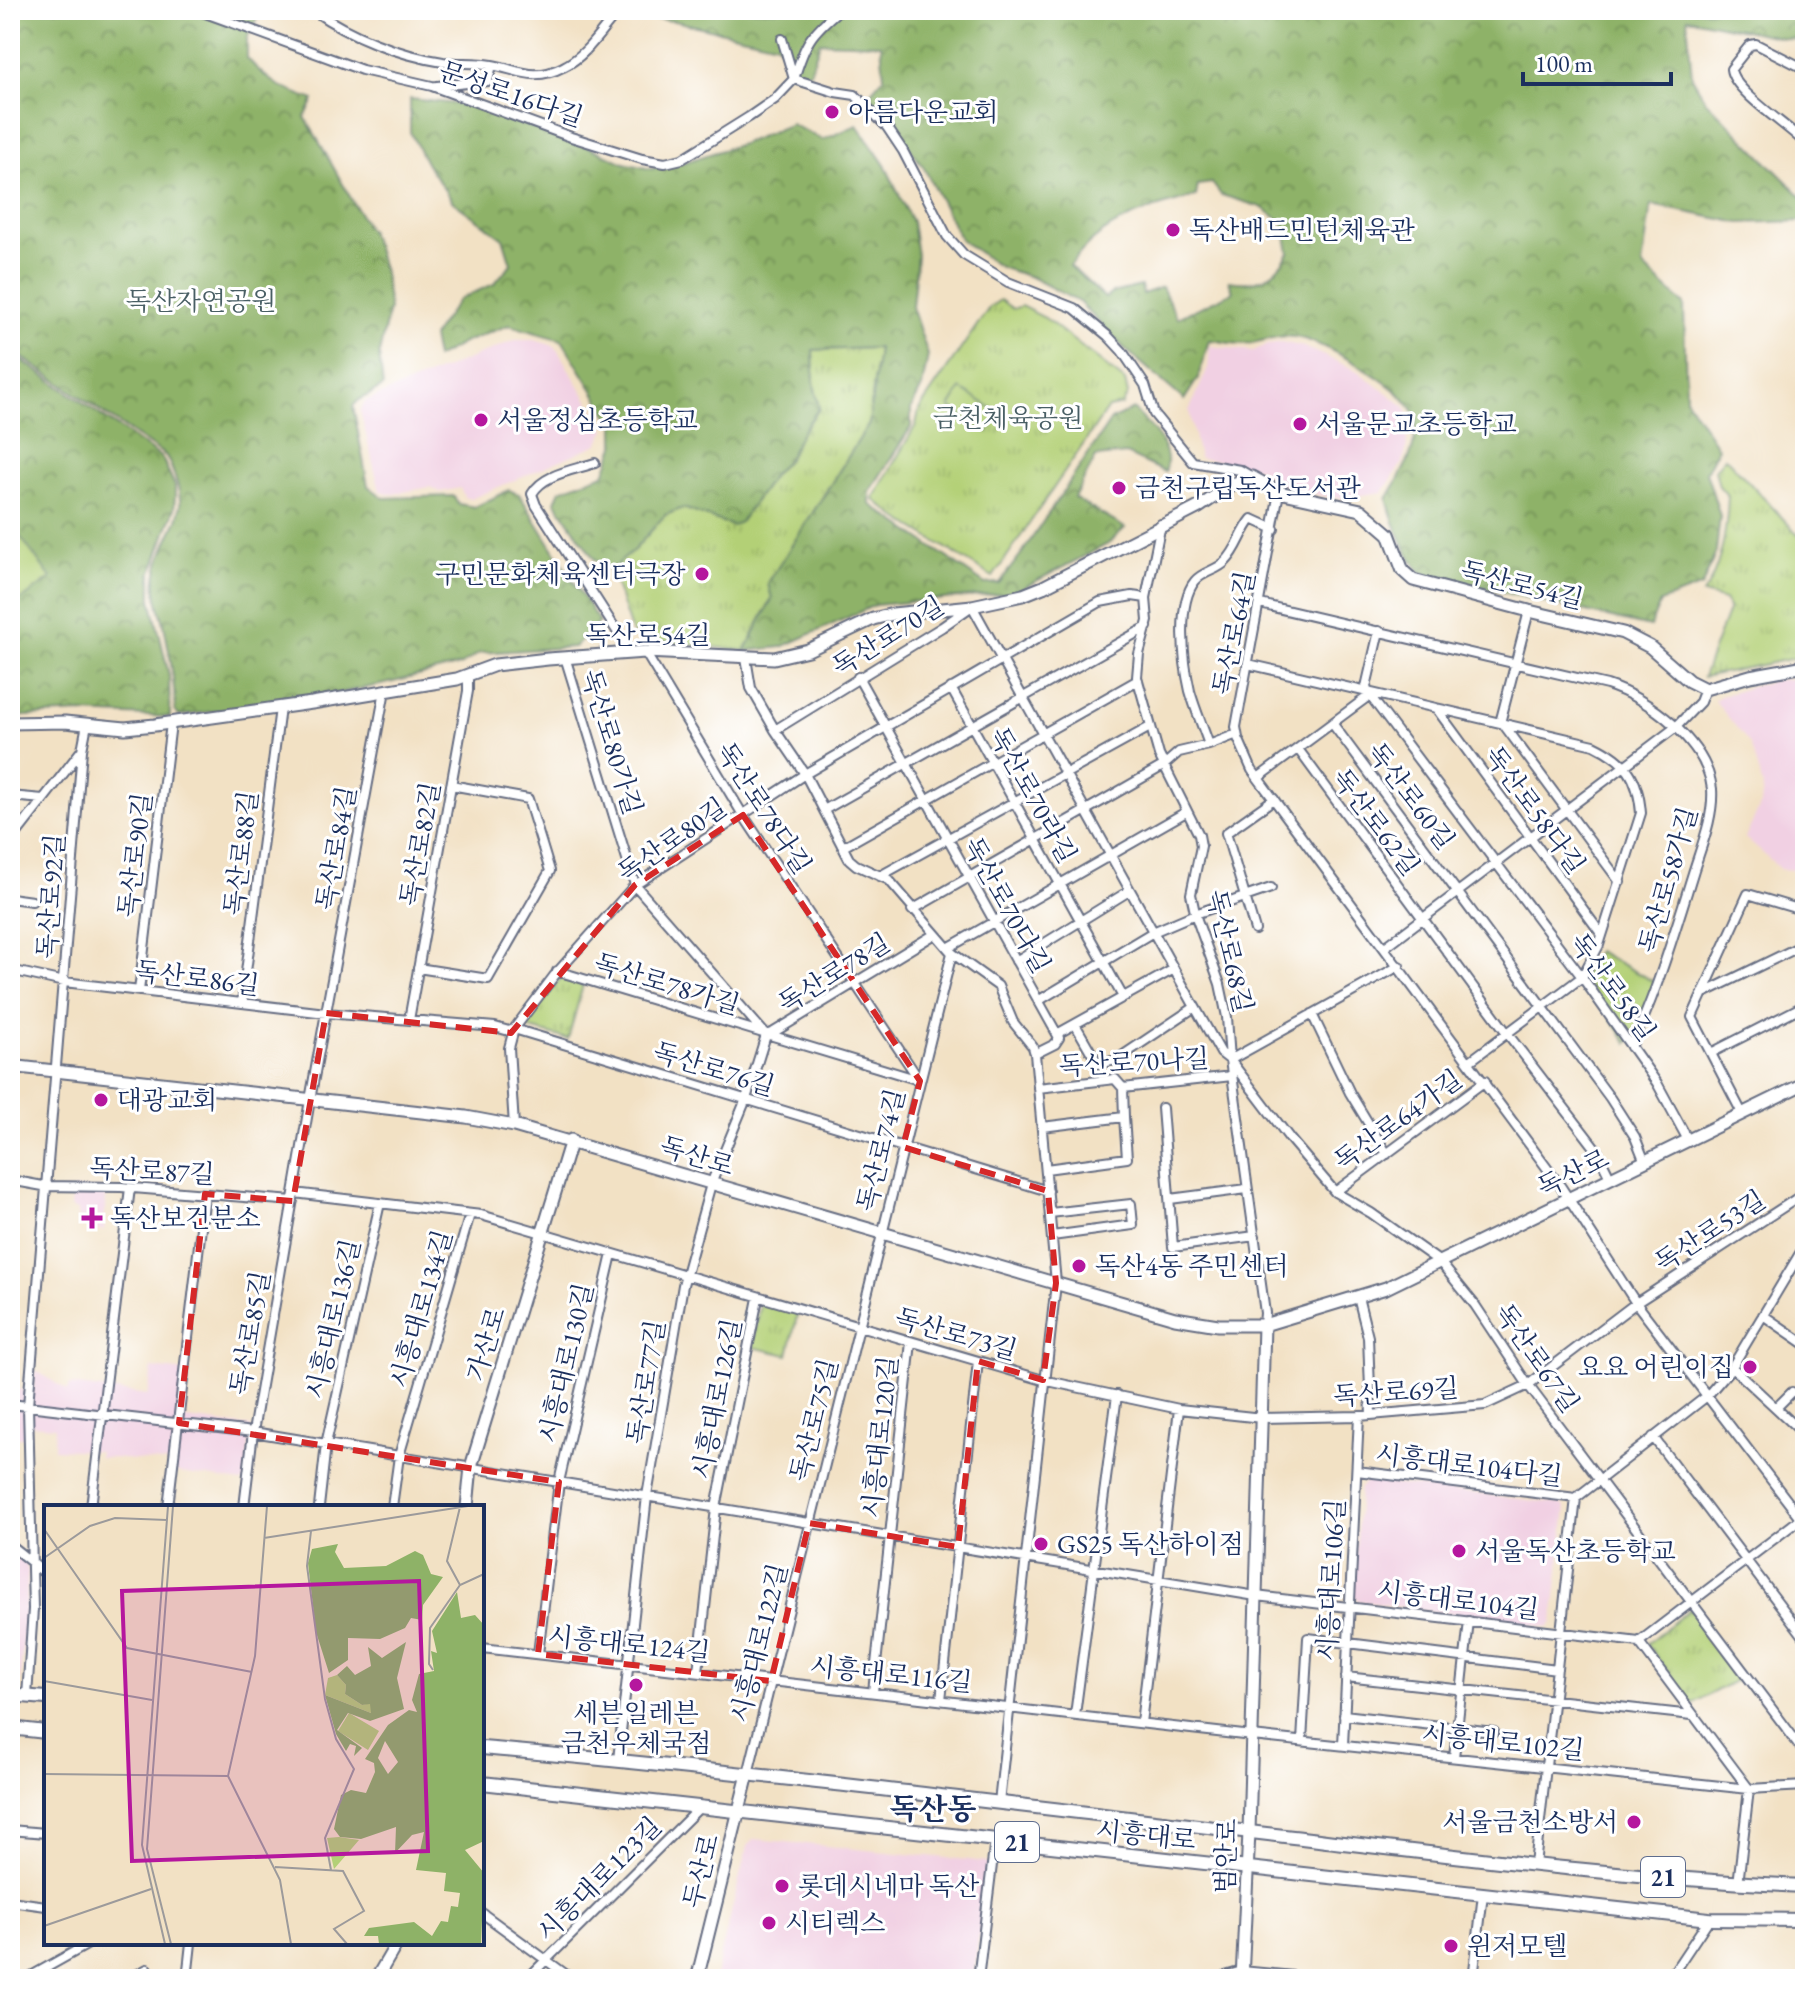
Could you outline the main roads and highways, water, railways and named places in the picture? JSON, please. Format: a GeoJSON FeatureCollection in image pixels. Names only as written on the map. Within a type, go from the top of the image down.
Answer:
{"type":"FeatureCollection","features":[{"type":"Feature","properties":{"kind":"main road","name":"독산로54길"},"geometry":{"type":"LineString","coordinates":[[10,723],[125,728],[171,723],[457,679],[495,665],[565,657],[645,652],[746,658],[791,656],[863,623],[893,614],[972,606],[1023,595],[1199,507],[1233,484],[1252,477],[1279,492],[1361,510],[1389,534],[1403,571],[1413,580],[1623,633],[1635,638],[1689,681],[1705,689],[1750,676],[1805,666]]}},
{"type":"Feature","properties":{"kind":"main road","name":"독산로"},"geometry":{"type":"LineString","coordinates":[[10,1066],[466,1117],[514,1126],[881,1230],[1175,1318],[1218,1325],[1264,1325],[1386,1288],[1805,1083]]}},
{"type":"Feature","properties":{"kind":"main road","name":"가산로"},"geometry":{"type":"LineString","coordinates":[[467,1505],[471,1467],[571,1140]]}},
{"type":"Feature","properties":{"kind":"main road","name":"범안로"},"geometry":{"type":"LineString","coordinates":[[1242,1975],[1264,1325]]}},
{"type":"Feature","properties":{"kind":"main road"},"geometry":{"type":"LineString","coordinates":[[10,1695],[44,1698]]}},
{"type":"Feature","properties":{"kind":"main road"},"geometry":{"type":"LineString","coordinates":[[10,1728],[44,1732]]}},
{"type":"Feature","properties":{"kind":"main road","name":"시흥대로"},"geometry":{"type":"LineString","coordinates":[[484,1748],[748,1774],[1535,1865],[1738,1884],[1805,1886]]}},
{"type":"Feature","properties":{"kind":"main road","name":"두산로"},"geometry":{"type":"LineString","coordinates":[[697,1979],[748,1774]]}},
{"type":"Feature","properties":{"kind":"main road","name":"시흥대로"},"geometry":{"type":"LineString","coordinates":[[484,1783],[1709,1919],[1805,1920]]}},
{"type":"Feature","properties":{"kind":"main road"},"geometry":{"type":"LineString","coordinates":[[376,1979],[396,1945]]}},
{"type":"Feature","properties":{"kind":"place","name":"아름다운교회"},"geometry":{"type":"Point","coordinates":[832,112]}},
{"type":"Feature","properties":{"kind":"place","name":"독산배드민턴체육관"},"geometry":{"type":"Point","coordinates":[1173,230]}},
{"type":"Feature","properties":{"kind":"place","name":"서울정심초등학교"},"geometry":{"type":"Point","coordinates":[481,420]}},
{"type":"Feature","properties":{"kind":"place","name":"서울문교초등학교"},"geometry":{"type":"Point","coordinates":[1300,424]}},
{"type":"Feature","properties":{"kind":"place","name":"금천구립독산도서관"},"geometry":{"type":"Point","coordinates":[1119,488]}},
{"type":"Feature","properties":{"kind":"place","name":"구민문화체육센터극장"},"geometry":{"type":"Point","coordinates":[702,574]}},
{"type":"Feature","properties":{"kind":"place","name":"대광교회"},"geometry":{"type":"Point","coordinates":[101,1100]}},
{"type":"Feature","properties":{"kind":"place","name":"독산보건분소"},"geometry":{"type":"Point","coordinates":[92,1218]}},
{"type":"Feature","properties":{"kind":"place","name":"독산4동 주민센터"},"geometry":{"type":"Point","coordinates":[1079,1266]}},
{"type":"Feature","properties":{"kind":"place","name":"요요 어린이집"},"geometry":{"type":"Point","coordinates":[1750,1367]}},
{"type":"Feature","properties":{"kind":"place","name":"GS25 독산하이점"},"geometry":{"type":"Point","coordinates":[1041,1544]}},
{"type":"Feature","properties":{"kind":"place","name":"서울독산초등학교"},"geometry":{"type":"Point","coordinates":[1459,1551]}},
{"type":"Feature","properties":{"kind":"place","name":"세븐일레븐 금천우체국점"},"geometry":{"type":"Point","coordinates":[636,1685]}},
{"type":"Feature","properties":{"kind":"place","name":"서울금천소방서"},"geometry":{"type":"Point","coordinates":[1634,1822]}},
{"type":"Feature","properties":{"kind":"place","name":"롯데시네마 독산"},"geometry":{"type":"Point","coordinates":[782,1886]}},
{"type":"Feature","properties":{"kind":"place","name":"시티렉스"},"geometry":{"type":"Point","coordinates":[769,1923]}},
{"type":"Feature","properties":{"kind":"place","name":"윈저모텔"},"geometry":{"type":"Point","coordinates":[1451,1946]}},
{"type":"Feature","properties":{"kind":"district","name":"독산동"},"geometry":{"type":"Point","coordinates":[933,1808]}},
{"type":"Feature","properties":{"kind":"park label","name":"독산자연공원"},"geometry":{"type":"Point","coordinates":[201,301]}},
{"type":"Feature","properties":{"kind":"park label","name":"금천체육공원"},"geometry":{"type":"Point","coordinates":[1008,418]}}]}
